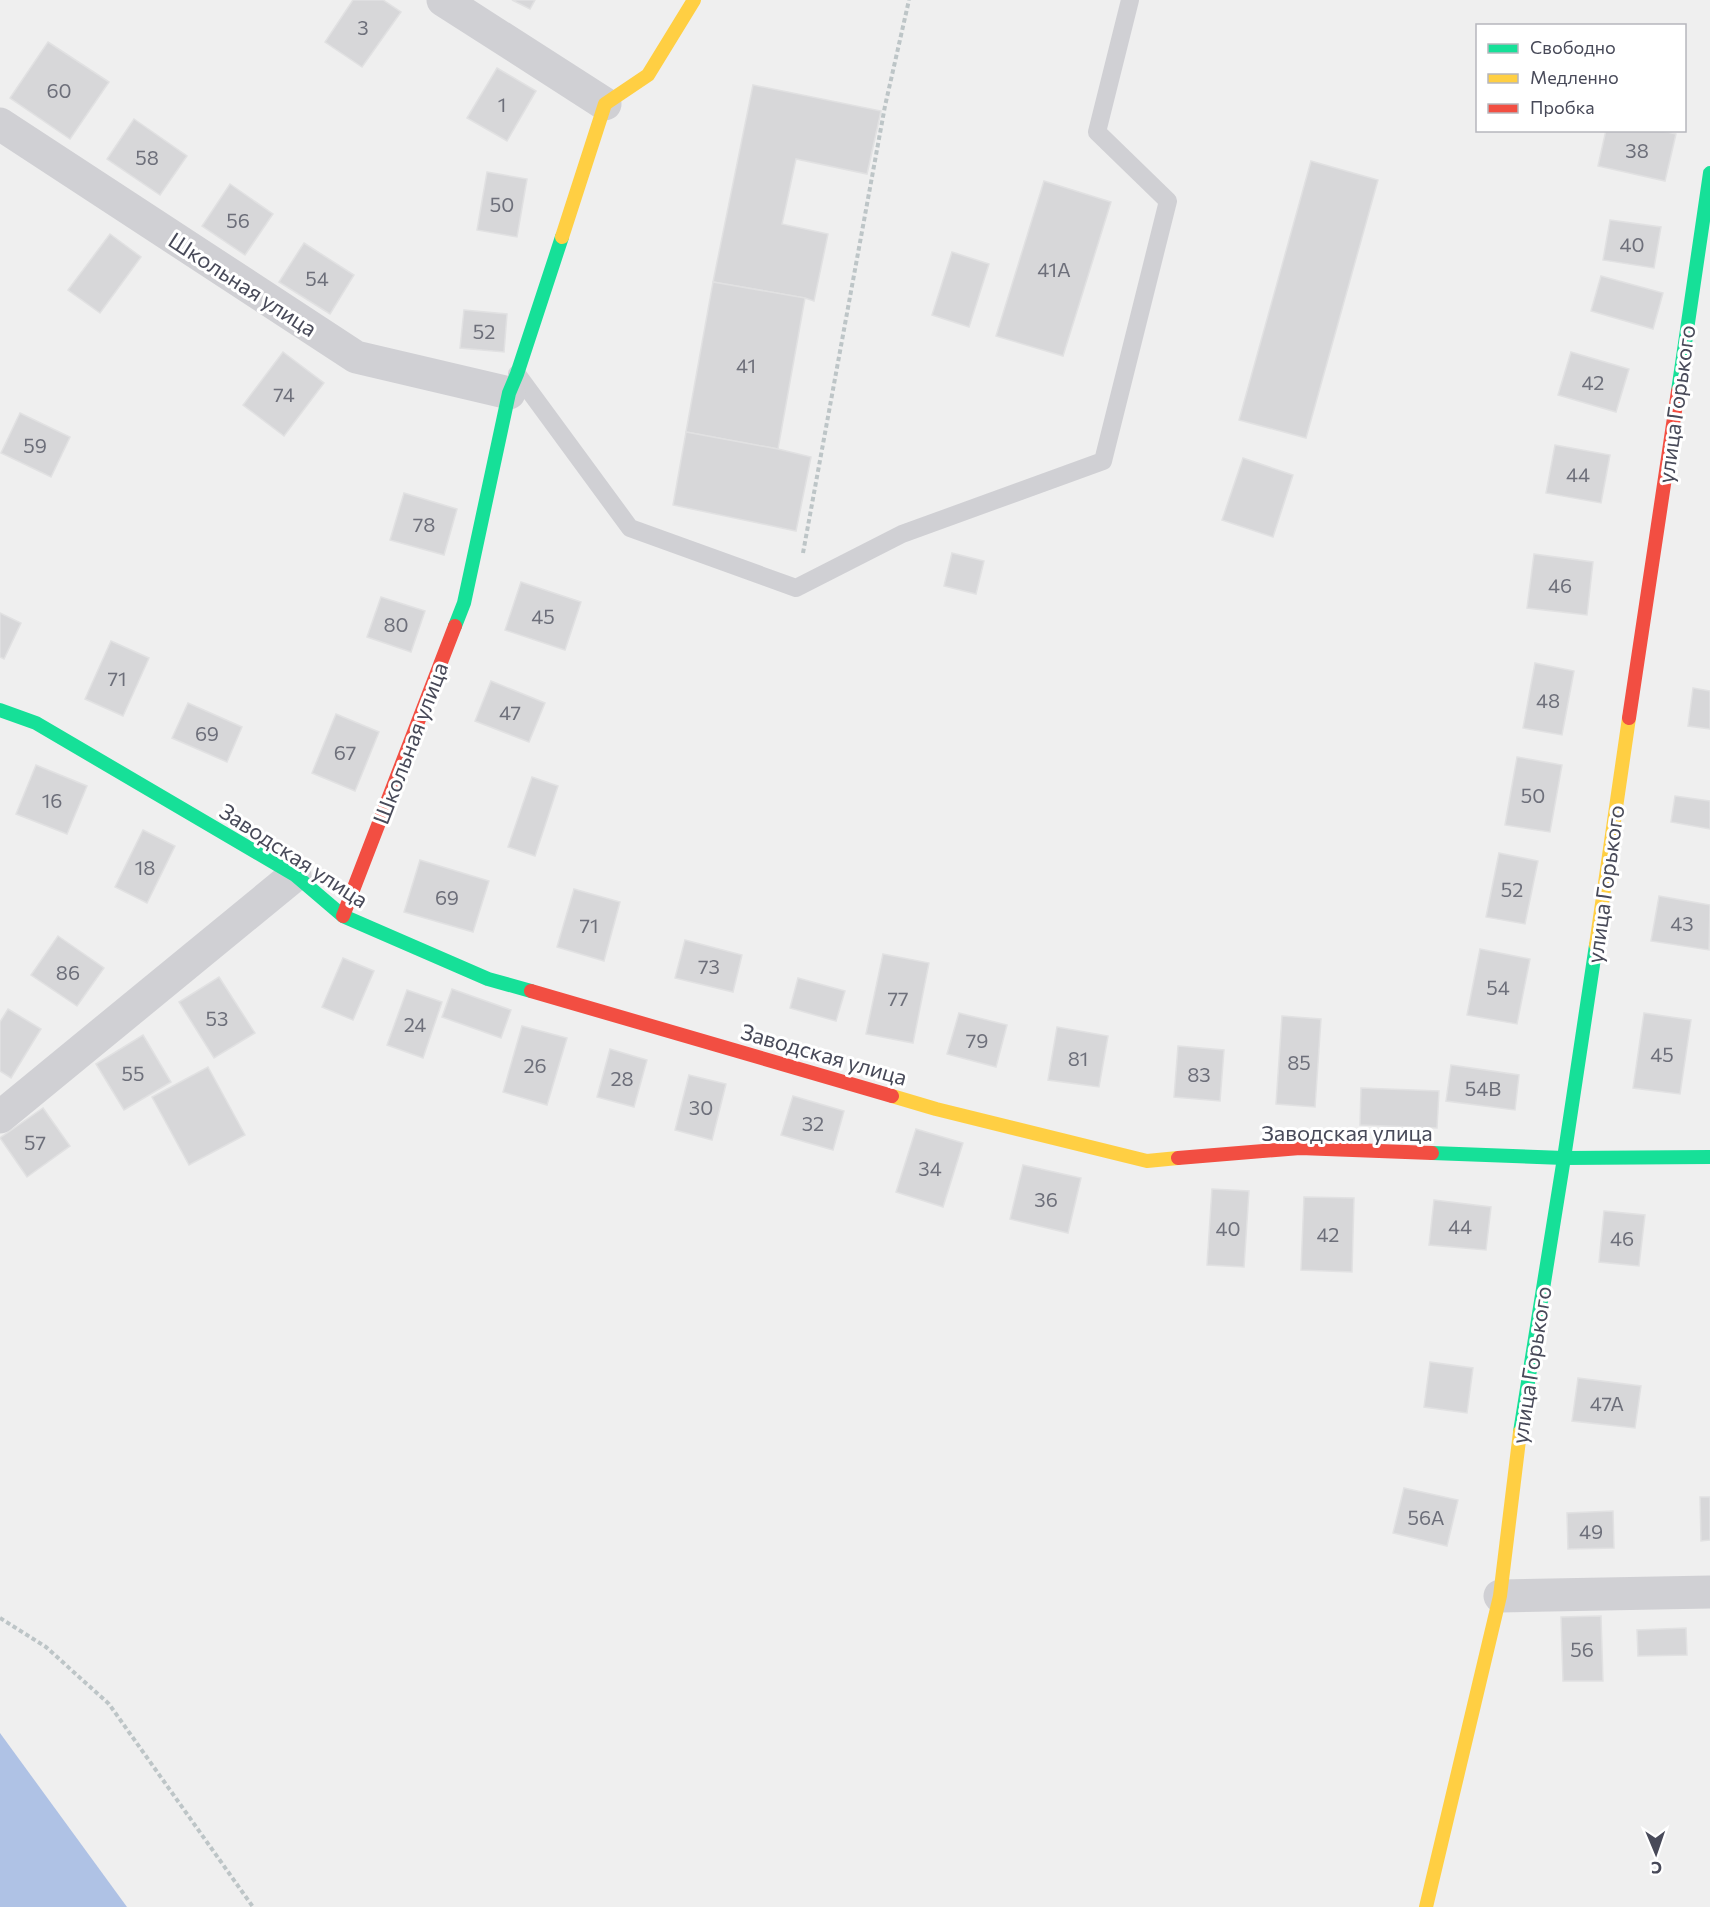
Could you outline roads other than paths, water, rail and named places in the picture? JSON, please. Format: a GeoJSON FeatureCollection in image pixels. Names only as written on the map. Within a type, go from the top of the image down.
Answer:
{"type":"FeatureCollection","features":[{"type":"Feature","properties":{"kind":"street"},"geometry":{"type":"LineString","coordinates":[[443,0],[605,104],[648,75],[694,0]]}},
{"type":"Feature","properties":{"kind":"street","name":"Школьная улица"},"geometry":{"type":"LineString","coordinates":[[343,916],[464,603],[513,384],[605,104]]}},
{"type":"Feature","properties":{"kind":"street","name":"Школьная улица"},"geometry":{"type":"LineString","coordinates":[[0,124],[356,357],[513,384]]}},
{"type":"Feature","properties":{"kind":"street","name":"улица Горького"},"geometry":{"type":"LineString","coordinates":[[1426,1907],[1500,1596],[1523,1405],[1564,1158],[1710,173]]}},
{"type":"Feature","properties":{"kind":"street","name":"Заводская улица"},"geometry":{"type":"LineString","coordinates":[[0,710],[36,723],[295,875],[343,916],[488,979],[936,1109],[1147,1161],[1300,1148],[1564,1158],[1710,1157]]}},
{"type":"Feature","properties":{"kind":"street"},"geometry":{"type":"LineString","coordinates":[[0,1117],[295,875]]}},
{"type":"Feature","properties":{"kind":"street"},"geometry":{"type":"LineString","coordinates":[[1500,1596],[1710,1592]]}},
{"type":"Feature","properties":{"kind":"lane"},"geometry":{"type":"LineString","coordinates":[[513,384],[630,528],[796,588],[902,534],[1103,461],[1168,201],[1097,132],[1130,0]]}},
{"type":"Feature","properties":{"kind":"water"},"geometry":{"type":"Polygon","coordinates":[[[0,1733],[127,1907],[0,1907],[0,1733]]]}}]}
